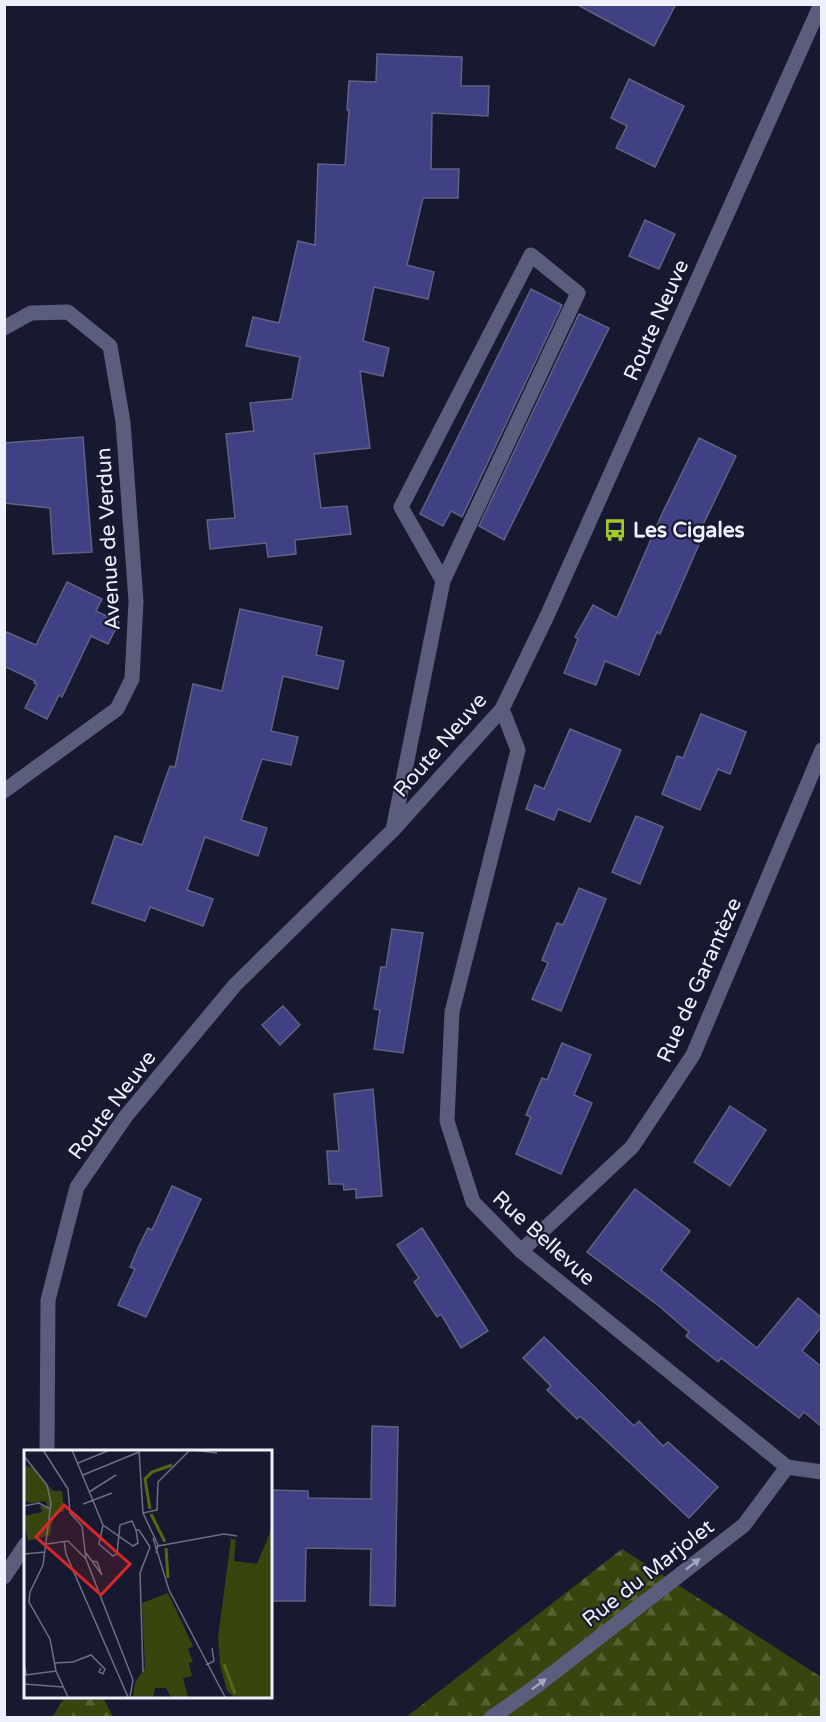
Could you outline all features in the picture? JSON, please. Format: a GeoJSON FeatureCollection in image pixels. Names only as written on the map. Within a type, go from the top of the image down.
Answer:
{"type":"FeatureCollection","features":[{"type":"Feature","properties":{"kind":"street","name":"Route Neuve"},"geometry":{"type":"LineString","coordinates":[[47,1450],[48,1300],[77,1187],[126,1116],[235,985],[393,830],[502,710],[547,616],[821,4]]}},
{"type":"Feature","properties":{"kind":"street"},"geometry":{"type":"LineString","coordinates":[[393,830],[442,581],[578,293],[531,255],[400,507],[442,581]]}},
{"type":"Feature","properties":{"kind":"street","name":"Avenue de Verdun"},"geometry":{"type":"LineString","coordinates":[[4,328],[30,313],[69,312],[110,346],[123,422],[136,601],[132,679],[117,709],[4,791]]}},
{"type":"Feature","properties":{"kind":"street","name":"Rue Bellevue"},"geometry":{"type":"LineString","coordinates":[[502,710],[518,750],[452,1012],[447,1121],[473,1202],[521,1251],[787,1467]]}},
{"type":"Feature","properties":{"kind":"street","name":"Rue de Garantèze"},"geometry":{"type":"LineString","coordinates":[[521,1251],[632,1147],[693,1055],[822,750]]}},
{"type":"Feature","properties":{"kind":"street"},"geometry":{"type":"LineString","coordinates":[[787,1467],[822,1472]]}},
{"type":"Feature","properties":{"kind":"street","name":"Rue du Marjolet"},"geometry":{"type":"LineString","coordinates":[[491,1718],[535,1687],[744,1525],[787,1467]]}},
{"type":"Feature","properties":{"kind":"street"},"geometry":{"type":"LineString","coordinates":[[4,1578],[24,1547]]}},
{"type":"Feature","properties":{"kind":"green space"},"geometry":{"type":"Polygon","coordinates":[[[622,1549],[821,1677],[821,1717],[405,1718],[622,1549]]]}},
{"type":"Feature","properties":{"kind":"green space"},"geometry":{"type":"Polygon","coordinates":[[[64,1698],[104,1698],[113,1717],[52,1717],[64,1698]]]}},
{"type":"Feature","properties":{"kind":"building"},"geometry":{"type":"Polygon","coordinates":[[[576,4],[676,4],[654,46],[576,4]]]}},
{"type":"Feature","properties":{"kind":"building"},"geometry":{"type":"Polygon","coordinates":[[[377,54],[462,57],[461,86],[489,86],[488,116],[432,113],[431,169],[459,169],[458,198],[423,198],[407,265],[434,272],[428,299],[374,287],[363,341],[389,348],[383,376],[360,371],[370,448],[314,454],[321,508],[347,506],[351,534],[295,540],[296,554],[268,557],[266,543],[210,549],[207,520],[235,518],[226,434],[254,431],[250,403],[292,399],[300,357],[246,346],[253,317],[279,323],[298,241],[315,245],[318,164],[345,165],[349,81],[376,82],[377,54]]]}},
{"type":"Feature","properties":{"kind":"building"},"geometry":{"type":"Polygon","coordinates":[[[629,79],[684,106],[655,167],[616,148],[627,126],[611,118],[629,79]]]}},
{"type":"Feature","properties":{"kind":"building"},"geometry":{"type":"Polygon","coordinates":[[[645,220],[675,234],[659,269],[629,256],[645,220]]]}},
{"type":"Feature","properties":{"kind":"building"},"geometry":{"type":"Polygon","coordinates":[[[531,289],[562,305],[462,517],[451,511],[443,526],[420,514],[531,289]]]}},
{"type":"Feature","properties":{"kind":"building"},"geometry":{"type":"Polygon","coordinates":[[[579,314],[609,328],[504,540],[479,526],[579,314]]]}},
{"type":"Feature","properties":{"kind":"building"},"geometry":{"type":"Polygon","coordinates":[[[83,437],[92,552],[53,554],[50,508],[4,503],[4,443],[83,437]]]}},
{"type":"Feature","properties":{"kind":"building"},"geometry":{"type":"Polygon","coordinates":[[[699,438],[736,456],[699,533],[703,535],[660,634],[657,632],[639,675],[605,661],[596,685],[564,673],[578,639],[575,637],[593,605],[617,618],[661,516],[699,438]]]}},
{"type":"Feature","properties":{"kind":"building"},"geometry":{"type":"Polygon","coordinates":[[[67,582],[102,599],[96,611],[119,622],[108,644],[91,636],[62,697],[59,695],[47,719],[25,708],[37,684],[34,683],[35,681],[4,666],[4,631],[36,645],[67,582]]]}},
{"type":"Feature","properties":{"kind":"building"},"geometry":{"type":"Polygon","coordinates":[[[240,609],[322,627],[316,655],[344,661],[338,689],[283,676],[271,731],[298,737],[291,765],[262,759],[241,820],[267,828],[258,856],[205,837],[187,890],[213,899],[203,926],[150,907],[145,921],[92,903],[115,836],[142,845],[170,766],[175,767],[193,684],[222,691],[240,609]]]}},
{"type":"Feature","properties":{"kind":"building"},"geometry":{"type":"Polygon","coordinates":[[[701,714],[746,732],[730,774],[718,769],[700,810],[662,794],[677,756],[683,758],[701,714]]]}},
{"type":"Feature","properties":{"kind":"building"},"geometry":{"type":"Polygon","coordinates":[[[570,729],[621,750],[590,822],[558,809],[554,820],[526,809],[535,785],[544,789],[570,729]]]}},
{"type":"Feature","properties":{"kind":"building"},"geometry":{"type":"Polygon","coordinates":[[[636,816],[663,827],[640,884],[612,872],[636,816]]]}},
{"type":"Feature","properties":{"kind":"building"},"geometry":{"type":"Polygon","coordinates":[[[579,888],[606,899],[561,1011],[532,999],[548,963],[542,960],[557,923],[563,925],[579,888]]]}},
{"type":"Feature","properties":{"kind":"building"},"geometry":{"type":"Polygon","coordinates":[[[392,929],[423,933],[403,1053],[374,1049],[380,1010],[374,1009],[381,967],[386,967],[392,929]]]}},
{"type":"Feature","properties":{"kind":"building"},"geometry":{"type":"Polygon","coordinates":[[[283,1006],[300,1025],[280,1045],[262,1025],[283,1006]]]}},
{"type":"Feature","properties":{"kind":"building"},"geometry":{"type":"Polygon","coordinates":[[[562,1043],[591,1055],[574,1095],[592,1103],[561,1174],[516,1154],[531,1117],[526,1115],[542,1078],[547,1080],[562,1043]]]}},
{"type":"Feature","properties":{"kind":"building"},"geometry":{"type":"Polygon","coordinates":[[[373,1089],[382,1196],[356,1198],[356,1189],[344,1190],[343,1184],[329,1184],[327,1151],[339,1151],[334,1094],[373,1089]]]}},
{"type":"Feature","properties":{"kind":"building"},"geometry":{"type":"Polygon","coordinates":[[[730,1106],[766,1130],[730,1186],[694,1162],[730,1106]]]}},
{"type":"Feature","properties":{"kind":"building"},"geometry":{"type":"Polygon","coordinates":[[[172,1186],[201,1199],[146,1317],[118,1305],[135,1269],[130,1267],[139,1246],[148,1228],[152,1230],[172,1186]]]}},
{"type":"Feature","properties":{"kind":"building"},"geometry":{"type":"Polygon","coordinates":[[[635,1189],[690,1231],[661,1270],[757,1348],[798,1298],[822,1318],[822,1326],[802,1351],[822,1367],[822,1427],[804,1412],[799,1418],[721,1358],[718,1362],[686,1336],[689,1332],[659,1306],[587,1252],[635,1189]]]}},
{"type":"Feature","properties":{"kind":"building"},"geometry":{"type":"Polygon","coordinates":[[[422,1228],[488,1331],[461,1348],[441,1314],[437,1317],[414,1282],[419,1278],[397,1245],[422,1228]]]}},
{"type":"Feature","properties":{"kind":"building"},"geometry":{"type":"Polygon","coordinates":[[[544,1337],[634,1426],[639,1421],[663,1446],[668,1442],[718,1487],[689,1518],[580,1416],[577,1419],[547,1390],[551,1386],[523,1358],[544,1337]]]}},
{"type":"Feature","properties":{"kind":"building"},"geometry":{"type":"Polygon","coordinates":[[[372,1426],[398,1427],[395,1606],[370,1605],[371,1549],[306,1548],[305,1601],[272,1601],[272,1490],[308,1491],[308,1498],[371,1499],[372,1426]]]}},
{"type":"Feature","properties":{"kind":"place","name":"Les Cigales"},"geometry":{"type":"Point","coordinates":[615,530]}}]}
